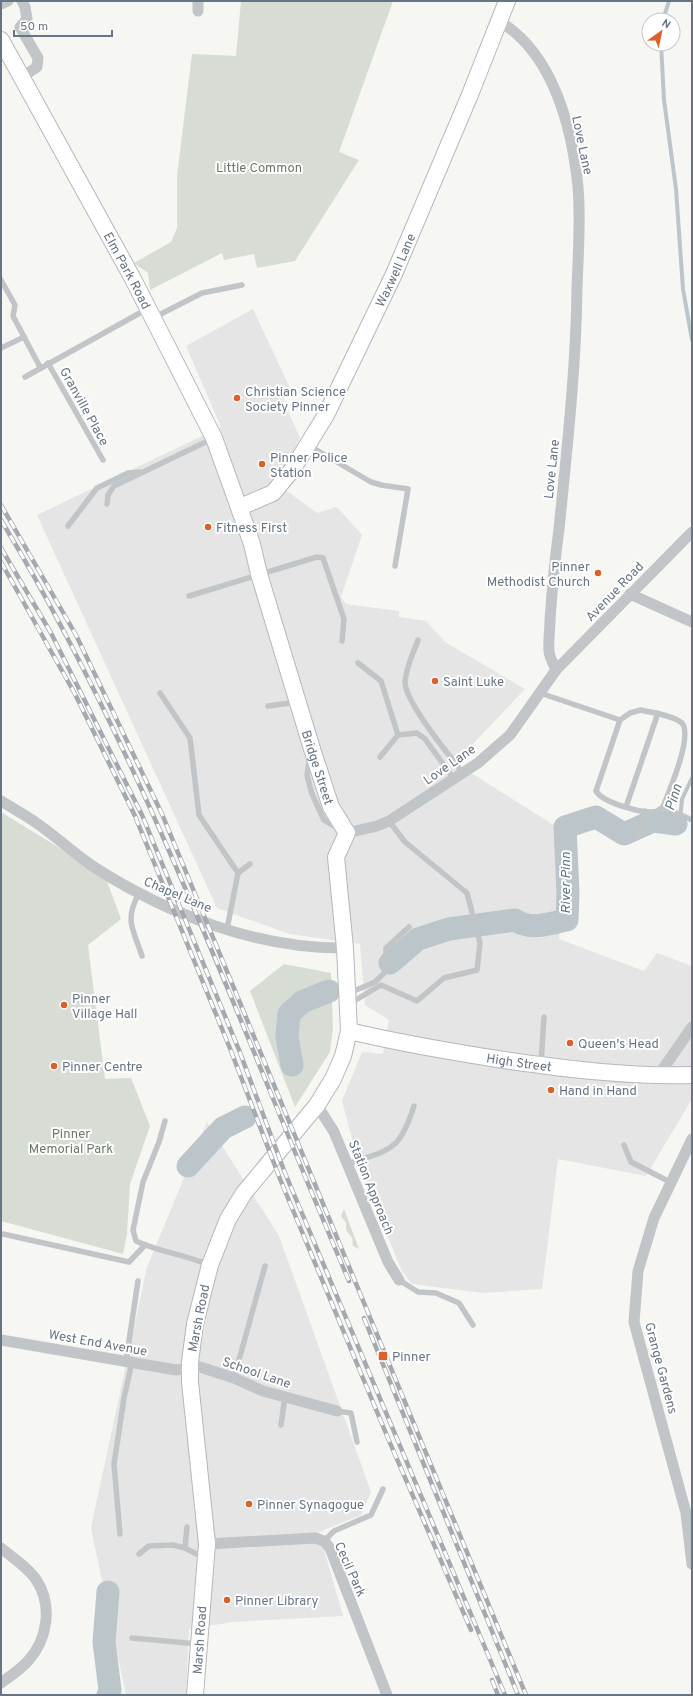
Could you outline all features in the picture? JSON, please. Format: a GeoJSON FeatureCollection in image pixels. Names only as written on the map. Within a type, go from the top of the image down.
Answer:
{"type":"FeatureCollection","features":[{"type":"Feature","properties":{"kind":"street"},"geometry":{"type":"LineString","coordinates":[[1,4],[8,1]]}},
{"type":"Feature","properties":{"kind":"street"},"geometry":{"type":"LineString","coordinates":[[22,1],[26,7],[27,19],[20,27],[38,58],[37,67],[22,77]]}},
{"type":"Feature","properties":{"kind":"street","name":"Waxwell Lane"},"geometry":{"type":"LineString","coordinates":[[240,507],[273,493],[292,470],[326,415],[394,274],[469,97],[507,1]]}},
{"type":"Feature","properties":{"kind":"street","name":"Love Lane"},"geometry":{"type":"LineString","coordinates":[[347,833],[377,826],[389,820],[478,763],[510,734],[556,670],[549,653],[552,593],[573,391],[577,309],[578,186],[571,147],[551,81],[528,44],[513,30],[498,21]]}},
{"type":"Feature","properties":{"kind":"street","name":"Elm Park Road"},"geometry":{"type":"LineString","coordinates":[[1,40],[64,151],[151,313],[214,438],[240,507]]}},
{"type":"Feature","properties":{"kind":"street","name":"Bridge Street"},"geometry":{"type":"LineString","coordinates":[[240,507],[297,702],[331,807],[347,833]]}},
{"type":"Feature","properties":{"kind":"street","name":"Avenue Road"},"geometry":{"type":"LineString","coordinates":[[556,670],[692,532]]}},
{"type":"Feature","properties":{"kind":"street"},"geometry":{"type":"LineString","coordinates":[[630,594],[692,622]]}},
{"type":"Feature","properties":{"kind":"street","name":"Chapel Lane"},"geometry":{"type":"LineString","coordinates":[[1,801],[34,821],[96,868],[161,905],[227,929],[292,945],[345,948]]}},
{"type":"Feature","properties":{"kind":"street"},"geometry":{"type":"LineString","coordinates":[[347,833],[336,858],[345,948],[349,1031]]}},
{"type":"Feature","properties":{"kind":"street"},"geometry":{"type":"LineString","coordinates":[[658,1076],[692,1027]]}},
{"type":"Feature","properties":{"kind":"street","name":"High Street"},"geometry":{"type":"LineString","coordinates":[[349,1031],[462,1054],[541,1066],[622,1075],[692,1076]]}},
{"type":"Feature","properties":{"kind":"street","name":"Marsh Road"},"geometry":{"type":"LineString","coordinates":[[195,1695],[206,1551],[190,1368],[195,1324],[210,1265],[228,1219],[244,1194],[317,1105],[333,1079],[343,1056],[349,1031]]}},
{"type":"Feature","properties":{"kind":"street","name":"Station Approach"},"geometry":{"type":"LineString","coordinates":[[317,1105],[334,1132],[388,1262],[399,1280]]}},
{"type":"Feature","properties":{"kind":"street","name":"Grange Gardens"},"geometry":{"type":"LineString","coordinates":[[692,1139],[654,1218],[638,1271],[634,1322],[686,1513],[692,1564]]}},
{"type":"Feature","properties":{"kind":"street","name":"West End Avenue"},"geometry":{"type":"LineString","coordinates":[[1,1340],[176,1370],[190,1368]]}},
{"type":"Feature","properties":{"kind":"street","name":"School Lane"},"geometry":{"type":"LineString","coordinates":[[190,1368],[200,1367],[234,1378],[263,1391],[337,1411]]}},
{"type":"Feature","properties":{"kind":"street","name":"Cecil Park"},"geometry":{"type":"LineString","coordinates":[[206,1551],[315,1538],[324,1541],[330,1548],[387,1695]]}},
{"type":"Feature","properties":{"kind":"street"},"geometry":{"type":"LineString","coordinates":[[1,1548],[24,1566],[37,1581],[47,1606],[44,1638],[28,1662],[1,1683]]}},
{"type":"Feature","properties":{"kind":"lane","name":"Granville Place"},"geometry":{"type":"LineString","coordinates":[[1,280],[15,305],[13,316],[40,367]]}},
{"type":"Feature","properties":{"kind":"lane","name":"Granville Place"},"geometry":{"type":"LineString","coordinates":[[25,377],[40,367],[151,313],[202,293],[242,285]]}},
{"type":"Feature","properties":{"kind":"lane"},"geometry":{"type":"LineString","coordinates":[[1,348],[24,337]]}},
{"type":"Feature","properties":{"kind":"lane","name":"Granville Place"},"geometry":{"type":"LineString","coordinates":[[48,363],[103,460]]}},
{"type":"Feature","properties":{"kind":"lane"},"geometry":{"type":"LineString","coordinates":[[107,504],[108,495],[114,486],[214,438]]}},
{"type":"Feature","properties":{"kind":"lane"},"geometry":{"type":"LineString","coordinates":[[308,445],[371,482],[408,489],[395,566]]}},
{"type":"Feature","properties":{"kind":"lane"},"geometry":{"type":"LineString","coordinates":[[68,526],[97,488],[128,472],[144,471]]}},
{"type":"Feature","properties":{"kind":"lane"},"geometry":{"type":"LineString","coordinates":[[189,596],[317,557],[324,558],[344,619],[342,641]]}},
{"type":"Feature","properties":{"kind":"lane"},"geometry":{"type":"LineString","coordinates":[[418,640],[407,671],[405,683],[407,692],[434,734],[458,776]]}},
{"type":"Feature","properties":{"kind":"lane"},"geometry":{"type":"LineString","coordinates":[[358,663],[381,681],[398,735]]}},
{"type":"Feature","properties":{"kind":"lane"},"geometry":{"type":"LineString","coordinates":[[160,693],[190,738],[199,815],[238,872],[227,929]]}},
{"type":"Feature","properties":{"kind":"lane"},"geometry":{"type":"LineString","coordinates":[[540,693],[620,720]]}},
{"type":"Feature","properties":{"kind":"lane"},"geometry":{"type":"LineString","coordinates":[[268,706],[297,702]]}},
{"type":"Feature","properties":{"kind":"lane"},"geometry":{"type":"LineString","coordinates":[[641,710],[658,713],[682,723],[686,730],[686,747],[663,807],[657,812],[626,807],[605,800],[596,791],[620,720],[630,713],[641,710]]}},
{"type":"Feature","properties":{"kind":"lane"},"geometry":{"type":"LineString","coordinates":[[626,807],[658,713]]}},
{"type":"Feature","properties":{"kind":"lane"},"geometry":{"type":"LineString","coordinates":[[380,757],[398,735],[417,733],[425,739],[458,776]]}},
{"type":"Feature","properties":{"kind":"lane"},"geometry":{"type":"LineString","coordinates":[[663,807],[689,818]]}},
{"type":"Feature","properties":{"kind":"lane"},"geometry":{"type":"LineString","coordinates":[[638,836],[645,811]]}},
{"type":"Feature","properties":{"kind":"lane"},"geometry":{"type":"LineString","coordinates":[[347,999],[381,986],[417,1001],[444,978],[477,970],[480,943],[467,893],[405,842],[389,820]]}},
{"type":"Feature","properties":{"kind":"lane"},"geometry":{"type":"LineString","coordinates":[[238,872],[250,864]]}},
{"type":"Feature","properties":{"kind":"lane"},"geometry":{"type":"LineString","coordinates":[[139,893],[131,911],[130,921],[142,956]]}},
{"type":"Feature","properties":{"kind":"lane"},"geometry":{"type":"LineString","coordinates":[[347,999],[375,982],[386,971],[386,948],[409,927]]}},
{"type":"Feature","properties":{"kind":"lane"},"geometry":{"type":"LineString","coordinates":[[541,1066],[544,1017]]}},
{"type":"Feature","properties":{"kind":"lane"},"geometry":{"type":"LineString","coordinates":[[348,1164],[387,1151],[397,1144],[406,1129],[414,1106]]}},
{"type":"Feature","properties":{"kind":"lane"},"geometry":{"type":"LineString","coordinates":[[165,1121],[159,1142],[143,1182],[133,1230],[136,1241],[210,1265]]}},
{"type":"Feature","properties":{"kind":"lane"},"geometry":{"type":"LineString","coordinates":[[624,1145],[631,1162],[670,1182]]}},
{"type":"Feature","properties":{"kind":"lane"},"geometry":{"type":"LineString","coordinates":[[3,1234],[130,1262],[145,1245]]}},
{"type":"Feature","properties":{"kind":"lane"},"geometry":{"type":"LineString","coordinates":[[234,1378],[265,1266]]}},
{"type":"Feature","properties":{"kind":"lane"},"geometry":{"type":"LineString","coordinates":[[399,1280],[418,1292],[436,1293],[459,1303],[473,1325]]}},
{"type":"Feature","properties":{"kind":"lane"},"geometry":{"type":"LineString","coordinates":[[120,1534],[114,1464],[129,1361],[138,1281]]}},
{"type":"Feature","properties":{"kind":"lane"},"geometry":{"type":"LineString","coordinates":[[281,1425],[285,1397]]}},
{"type":"Feature","properties":{"kind":"lane"},"geometry":{"type":"LineString","coordinates":[[337,1411],[351,1413],[357,1442]]}},
{"type":"Feature","properties":{"kind":"lane"},"geometry":{"type":"LineString","coordinates":[[324,1541],[334,1531],[371,1515],[382,1489]]}},
{"type":"Feature","properties":{"kind":"lane"},"geometry":{"type":"LineString","coordinates":[[185,1548],[187,1527]]}},
{"type":"Feature","properties":{"kind":"lane"},"geometry":{"type":"LineString","coordinates":[[139,1554],[149,1546],[173,1545],[206,1551]]}},
{"type":"Feature","properties":{"kind":"lane"},"geometry":{"type":"LineString","coordinates":[[132,1638],[199,1644]]}},
{"type":"Feature","properties":{"kind":"shaded area"},"geometry":{"type":"Polygon","coordinates":[[[253,309],[290,388],[283,400],[300,438],[276,483],[317,513],[337,507],[362,535],[341,597],[346,604],[399,611],[399,617],[426,621],[445,642],[525,689],[455,763],[560,829],[562,892],[559,939],[644,971],[657,953],[692,966],[692,1099],[646,1176],[558,1159],[542,1289],[483,1293],[412,1284],[402,1271],[361,1172],[342,1101],[362,1052],[383,1054],[389,1020],[365,1005],[360,944],[290,934],[217,908],[37,515],[221,427],[186,346],[253,309]]]}},
{"type":"Feature","properties":{"kind":"shaded area"},"geometry":{"type":"Polygon","coordinates":[[[207,1122],[279,1236],[371,1492],[361,1515],[319,1532],[343,1616],[233,1622],[189,1629],[186,1695],[126,1695],[91,1528],[147,1267],[207,1122]]]}},
{"type":"Feature","properties":{"kind":"green space","name":"Little Common"},"geometry":{"type":"Polygon","coordinates":[[[241,1],[393,1],[339,152],[359,160],[295,261],[257,268],[254,254],[224,260],[222,253],[150,290],[148,273],[134,263],[171,242],[177,228],[177,176],[192,54],[236,56],[241,1]]]}},
{"type":"Feature","properties":{"kind":"green space","name":"Pinner Memorial Park"},"geometry":{"type":"Polygon","coordinates":[[[1,812],[105,876],[121,919],[88,945],[105,1079],[131,1078],[150,1126],[130,1184],[127,1234],[123,1254],[1,1221],[1,812]]]}},
{"type":"Feature","properties":{"kind":"green space"},"geometry":{"type":"Polygon","coordinates":[[[284,964],[331,973],[333,1028],[330,1052],[295,1107],[250,991],[284,964]]]}},
{"type":"Feature","properties":{"kind":"green space"},"geometry":{"type":"Polygon","coordinates":[[[344,1209],[359,1249],[353,1246],[352,1238],[346,1230],[346,1223],[341,1216],[344,1209]]]}},
{"type":"Feature","properties":{"kind":"waterway"},"geometry":{"type":"LineString","coordinates":[[666,12],[669,1]]}},
{"type":"Feature","properties":{"kind":"waterway"},"geometry":{"type":"LineString","coordinates":[[661,52],[664,100],[676,189],[683,289],[692,340]]}},
{"type":"Feature","properties":{"kind":"waterway","name":"Pinn"},"geometry":{"type":"LineString","coordinates":[[676,824],[681,810],[682,799],[692,778]]}},
{"type":"Feature","properties":{"kind":"waterway","name":"River Pinn"},"geometry":{"type":"LineString","coordinates":[[390,963],[418,939],[449,929],[515,920],[534,926],[567,920],[568,893],[565,827],[596,817],[624,834],[653,821],[676,824]]}},
{"type":"Feature","properties":{"kind":"waterway","name":"River Pinn"},"geometry":{"type":"LineString","coordinates":[[292,1065],[287,1037],[289,1014],[302,1002],[329,991]]}},
{"type":"Feature","properties":{"kind":"waterway","name":"River Pinn"},"geometry":{"type":"LineString","coordinates":[[188,1166],[223,1128],[245,1117]]}},
{"type":"Feature","properties":{"kind":"waterway","name":"River Pinn"},"geometry":{"type":"LineString","coordinates":[[108,1592],[104,1642],[110,1690],[108,1695]]}},
{"type":"Feature","properties":{"kind":"railway"},"geometry":{"type":"LineString","coordinates":[[1,505],[76,635],[162,814],[526,1695]]}},
{"type":"Feature","properties":{"kind":"railway"},"geometry":{"type":"LineString","coordinates":[[1,520],[53,611],[101,704],[146,799],[229,991],[349,1281]]}},
{"type":"Feature","properties":{"kind":"railway"},"geometry":{"type":"LineString","coordinates":[[1,548],[51,633],[142,815],[239,1050],[285,1173],[505,1695]]}},
{"type":"Feature","properties":{"kind":"railway"},"geometry":{"type":"LineString","coordinates":[[1,562],[75,694],[135,816],[231,1051],[280,1179],[390,1443],[471,1630]]}},
{"type":"Feature","properties":{"kind":"railway"},"geometry":{"type":"LineString","coordinates":[[364,1318],[518,1695]]}},
{"type":"Feature","properties":{"kind":"railway"},"geometry":{"type":"LineString","coordinates":[[492,1680],[498,1695]]}},
{"type":"Feature","properties":{"kind":"place","name":"Christian Science Society Pinner"},"geometry":{"type":"Point","coordinates":[237,398]}},
{"type":"Feature","properties":{"kind":"place","name":"Pinner Police Station"},"geometry":{"type":"Point","coordinates":[262,464]}},
{"type":"Feature","properties":{"kind":"place","name":"Fitness First"},"geometry":{"type":"Point","coordinates":[208,527]}},
{"type":"Feature","properties":{"kind":"place","name":"Pinner Methodist Church"},"geometry":{"type":"Point","coordinates":[598,573]}},
{"type":"Feature","properties":{"kind":"place","name":"Saint Luke"},"geometry":{"type":"Point","coordinates":[435,681]}},
{"type":"Feature","properties":{"kind":"place","name":"Pinner Village Hall"},"geometry":{"type":"Point","coordinates":[64,1005]}},
{"type":"Feature","properties":{"kind":"place","name":"Queen's Head"},"geometry":{"type":"Point","coordinates":[570,1043]}},
{"type":"Feature","properties":{"kind":"place","name":"Pinner Centre"},"geometry":{"type":"Point","coordinates":[54,1066]}},
{"type":"Feature","properties":{"kind":"place","name":"Hand in Hand"},"geometry":{"type":"Point","coordinates":[551,1090]}},
{"type":"Feature","properties":{"kind":"place","name":"Pinner"},"geometry":{"type":"Point","coordinates":[383,1356]}},
{"type":"Feature","properties":{"kind":"place","name":"Pinner Synagogue"},"geometry":{"type":"Point","coordinates":[249,1504]}},
{"type":"Feature","properties":{"kind":"place","name":"Pinner Library"},"geometry":{"type":"Point","coordinates":[227,1600]}}]}
